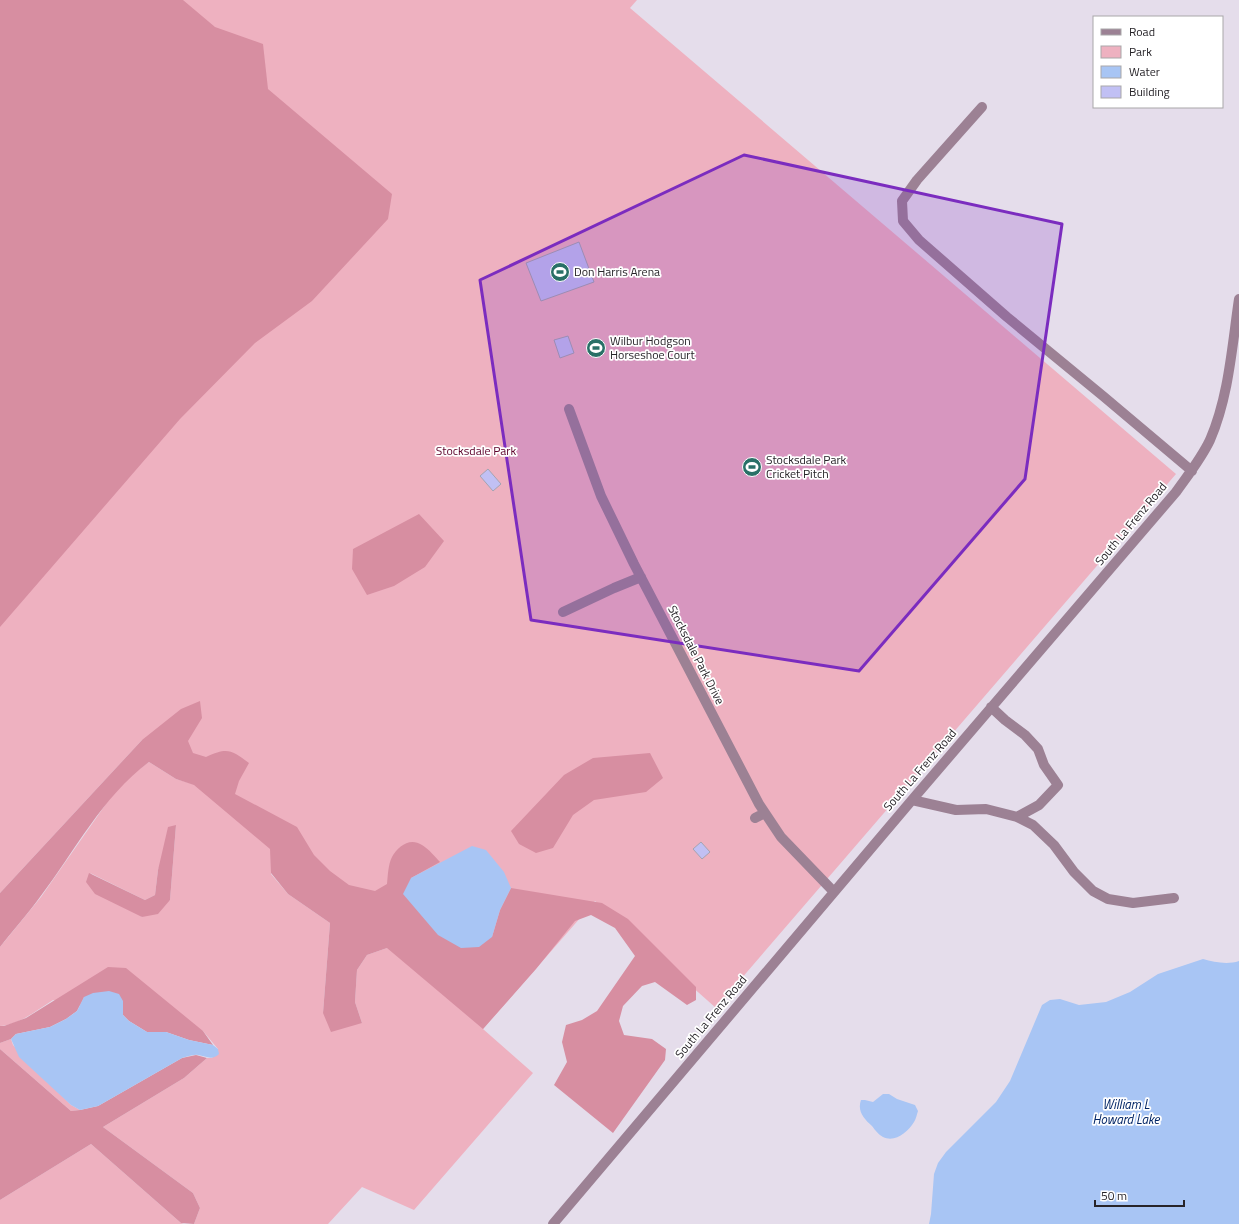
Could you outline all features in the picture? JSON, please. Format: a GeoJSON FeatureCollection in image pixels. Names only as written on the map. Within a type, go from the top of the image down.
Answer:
{"type":"FeatureCollection","features":[{"type":"Feature","properties":{"kind":"street"},"geometry":{"type":"LineString","coordinates":[[982,107],[917,180],[902,201],[903,221],[919,240],[1007,317],[1192,471]]}},
{"type":"Feature","properties":{"kind":"street","name":"South La Frenz Road"},"geometry":{"type":"LineString","coordinates":[[552,1224],[991,707],[1176,492],[1192,471],[1209,441],[1219,416],[1226,388],[1239,299]]}},
{"type":"Feature","properties":{"kind":"street","name":"Stocksdale Park Drive"},"geometry":{"type":"LineString","coordinates":[[569,409],[601,496],[740,769],[781,837],[834,892]]}},
{"type":"Feature","properties":{"kind":"street"},"geometry":{"type":"LineString","coordinates":[[563,612],[641,577]]}},
{"type":"Feature","properties":{"kind":"street"},"geometry":{"type":"LineString","coordinates":[[991,707],[1025,735],[1038,749],[1044,765],[1058,785],[1039,805],[1017,817]]}},
{"type":"Feature","properties":{"kind":"street"},"geometry":{"type":"LineString","coordinates":[[912,800],[956,810],[986,809],[1017,817],[1033,825],[1054,845],[1074,872],[1093,890],[1108,900],[1133,903],[1174,898]]}},
{"type":"Feature","properties":{"kind":"street"},"geometry":{"type":"LineString","coordinates":[[755,818],[765,812]]}},
{"type":"Feature","properties":{"kind":"highlighted area"},"geometry":{"type":"Polygon","coordinates":[[[744,155],[1062,224],[1025,479],[859,671],[531,620],[480,280],[744,155]]]}},
{"type":"Feature","properties":{"kind":"green space","name":"Stocksdale Park"},"geometry":{"type":"Polygon","coordinates":[[[0,0],[637,0],[630,8],[1176,474],[716,1008],[595,901],[483,1029],[533,1073],[414,1210],[362,1187],[328,1224],[194,1224],[200,1208],[193,1193],[103,1127],[184,1078],[207,1058],[212,1058],[218,1049],[203,1031],[53,1000],[21,1020],[0,1026],[0,947],[41,897],[115,791],[134,773],[149,762],[176,779],[193,784],[142,740],[0,893],[0,0]],[[176,825],[158,870],[155,895],[145,900],[90,873],[142,917],[170,900],[176,825]],[[271,850],[271,874],[288,894],[330,923],[323,1013],[362,1023],[355,1002],[357,970],[367,955],[387,948],[271,850]]]}},
{"type":"Feature","properties":{"kind":"green space"},"geometry":{"type":"Polygon","coordinates":[[[11,1039],[13,1045],[71,1105],[80,1110],[71,1111],[0,1049],[0,1043],[11,1039]]]}},
{"type":"Feature","properties":{"kind":"green space"},"geometry":{"type":"Polygon","coordinates":[[[91,1144],[184,1224],[0,1224],[0,1200],[91,1144]]]}},
{"type":"Feature","properties":{"kind":"shaded area"},"geometry":{"type":"Polygon","coordinates":[[[0,0],[183,0],[215,27],[263,44],[268,89],[392,194],[388,219],[312,301],[255,343],[180,419],[0,627],[0,0]]]}},
{"type":"Feature","properties":{"kind":"shaded area"},"geometry":{"type":"Polygon","coordinates":[[[419,514],[444,541],[425,567],[394,586],[367,595],[352,569],[353,549],[419,514]]]}},
{"type":"Feature","properties":{"kind":"shaded area"},"geometry":{"type":"Polygon","coordinates":[[[200,701],[202,718],[188,741],[193,753],[206,757],[219,752],[229,751],[238,755],[249,763],[239,781],[235,794],[297,827],[314,855],[330,871],[349,885],[375,891],[387,884],[390,863],[392,857],[398,849],[409,842],[418,843],[427,849],[440,862],[411,878],[492,937],[500,910],[511,888],[602,903],[628,919],[696,987],[696,1000],[687,1005],[655,982],[642,986],[623,1006],[619,1021],[624,1035],[652,1039],[666,1049],[665,1060],[613,1133],[554,1085],[567,1062],[562,1042],[566,1025],[582,1020],[597,1011],[635,956],[615,928],[591,915],[575,921],[536,969],[483,1029],[387,948],[367,955],[357,970],[355,1002],[362,1023],[331,1032],[323,1013],[330,923],[288,894],[271,873],[270,849],[194,785],[176,779],[149,762],[117,791],[103,808],[53,879],[0,947],[0,893],[142,740],[181,709],[200,701]]]}},
{"type":"Feature","properties":{"kind":"shaded area"},"geometry":{"type":"Polygon","coordinates":[[[650,753],[663,778],[646,792],[594,800],[573,815],[553,848],[536,853],[519,844],[511,831],[564,775],[593,758],[650,753]]]}},
{"type":"Feature","properties":{"kind":"shaded area"},"geometry":{"type":"Polygon","coordinates":[[[176,825],[170,900],[158,914],[142,917],[95,894],[86,882],[89,873],[145,900],[155,895],[158,870],[168,827],[176,825]]]}},
{"type":"Feature","properties":{"kind":"shaded area"},"geometry":{"type":"Polygon","coordinates":[[[108,967],[126,968],[203,1031],[213,1045],[189,1040],[166,1032],[147,1032],[129,1021],[123,1015],[123,1001],[84,997],[77,1011],[66,1019],[50,1027],[16,1034],[11,1039],[0,1043],[0,1026],[26,1018],[108,967]]]}},
{"type":"Feature","properties":{"kind":"shaded area"},"geometry":{"type":"Polygon","coordinates":[[[0,1049],[71,1111],[98,1106],[182,1058],[196,1055],[207,1058],[184,1078],[103,1127],[193,1193],[200,1208],[194,1224],[181,1223],[91,1144],[0,1200],[0,1049]]]}},
{"type":"Feature","properties":{"kind":"water"},"geometry":{"type":"Polygon","coordinates":[[[472,846],[486,850],[504,872],[511,888],[500,910],[492,937],[479,947],[461,948],[438,935],[403,894],[411,878],[472,846]]]}},
{"type":"Feature","properties":{"kind":"water","name":"William L Howard Lake"},"geometry":{"type":"Polygon","coordinates":[[[1203,959],[1225,963],[1239,961],[1239,1224],[929,1224],[934,1174],[938,1163],[946,1152],[996,1102],[1010,1081],[1042,1005],[1050,1000],[1060,999],[1079,1005],[1106,1002],[1130,992],[1158,974],[1203,959]]]}},
{"type":"Feature","properties":{"kind":"water"},"geometry":{"type":"Polygon","coordinates":[[[109,991],[119,994],[123,1001],[123,1015],[129,1021],[147,1032],[166,1032],[189,1040],[213,1045],[218,1049],[219,1054],[211,1058],[192,1055],[182,1058],[98,1106],[80,1110],[71,1105],[19,1057],[11,1039],[16,1034],[50,1027],[66,1019],[77,1011],[84,997],[93,993],[109,991]]]}},
{"type":"Feature","properties":{"kind":"water"},"geometry":{"type":"Polygon","coordinates":[[[883,1094],[889,1094],[897,1099],[915,1105],[918,1111],[911,1126],[905,1133],[892,1139],[882,1136],[877,1132],[866,1121],[860,1108],[861,1100],[873,1102],[883,1094]]]}},
{"type":"Feature","properties":{"kind":"building","name":"Don Harris Arena"},"geometry":{"type":"Polygon","coordinates":[[[579,242],[594,282],[541,301],[526,263],[579,242]]]}},
{"type":"Feature","properties":{"kind":"building"},"geometry":{"type":"Polygon","coordinates":[[[568,336],[574,353],[560,358],[554,340],[568,336]]]}},
{"type":"Feature","properties":{"kind":"building"},"geometry":{"type":"Polygon","coordinates":[[[488,469],[501,484],[493,491],[480,476],[488,469]]]}},
{"type":"Feature","properties":{"kind":"building"},"geometry":{"type":"Polygon","coordinates":[[[701,842],[710,852],[702,859],[693,849],[701,842]]]}},
{"type":"Feature","properties":{"kind":"place","name":"Don Harris Arena"},"geometry":{"type":"Point","coordinates":[560,272]}},
{"type":"Feature","properties":{"kind":"place","name":"Wilbur Hodgson Horseshoe Court"},"geometry":{"type":"Point","coordinates":[596,348]}},
{"type":"Feature","properties":{"kind":"place","name":"Stocksdale Park Cricket Pitch"},"geometry":{"type":"Point","coordinates":[752,467]}}]}
